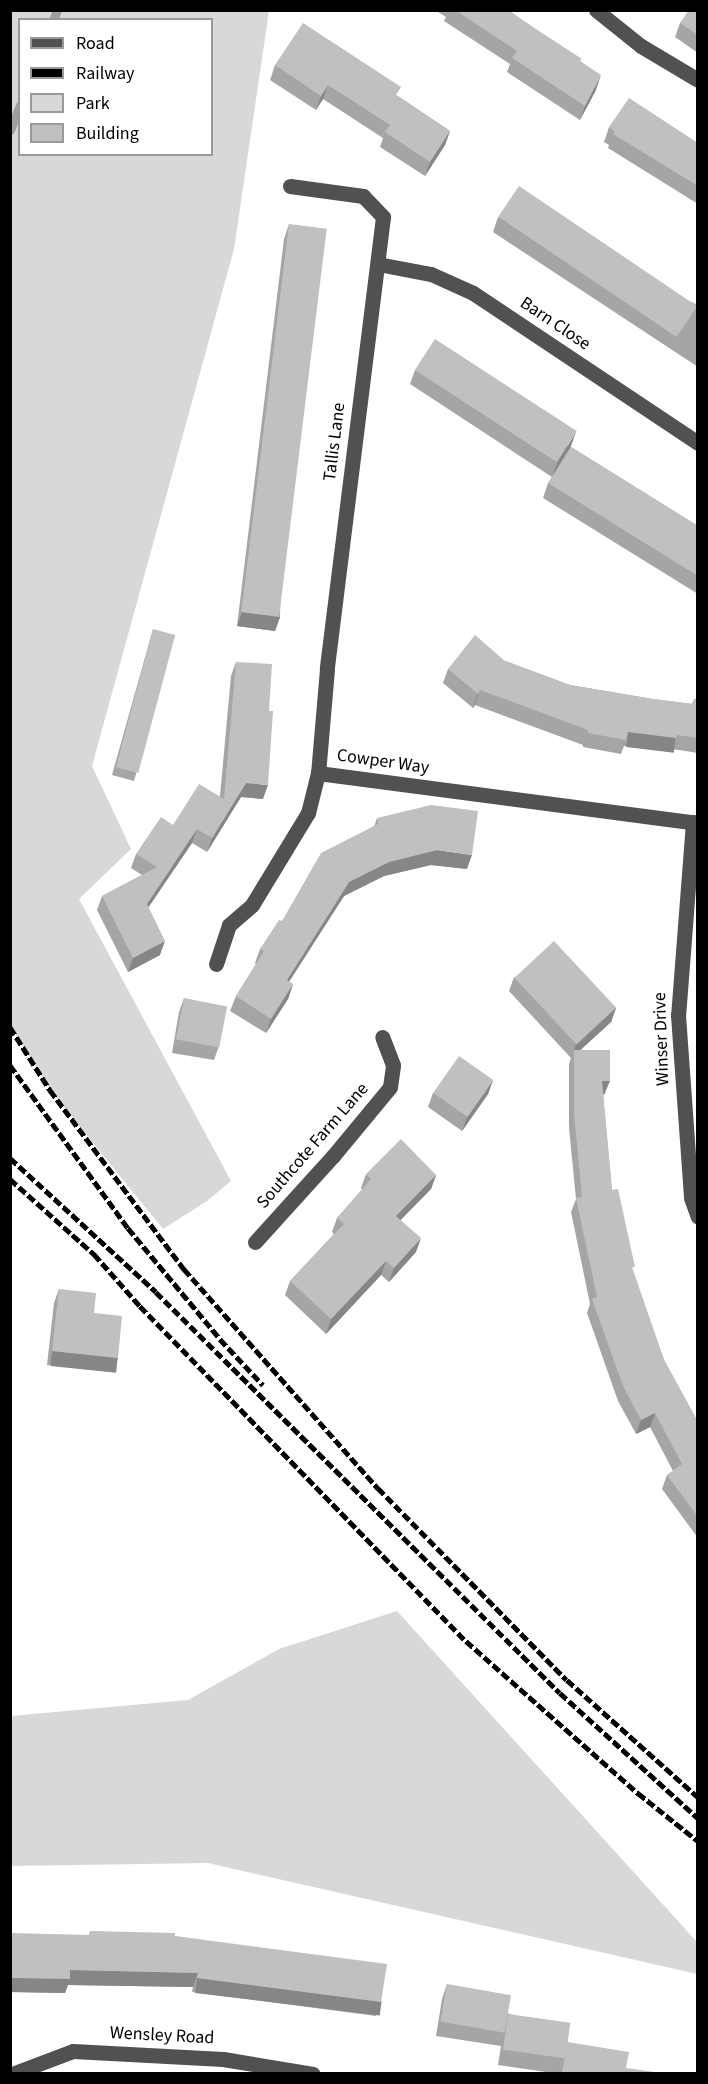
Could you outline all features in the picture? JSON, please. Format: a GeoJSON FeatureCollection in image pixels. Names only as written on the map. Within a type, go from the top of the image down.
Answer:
{"type":"FeatureCollection","features":[{"type":"Feature","properties":{"kind":"street"},"geometry":{"type":"LineString","coordinates":[[596,10],[641,46],[698,80]]}},
{"type":"Feature","properties":{"kind":"street","name":"Tallis Lane"},"geometry":{"type":"LineString","coordinates":[[290,186],[363,196],[383,217],[330,646],[318,773]]}},
{"type":"Feature","properties":{"kind":"street","name":"Barn Close"},"geometry":{"type":"LineString","coordinates":[[378,264],[431,274],[473,293],[698,443]]}},
{"type":"Feature","properties":{"kind":"street","name":"Cowper Way"},"geometry":{"type":"LineString","coordinates":[[216,964],[229,925],[252,905],[308,813],[318,773],[695,823]]}},
{"type":"Feature","properties":{"kind":"street","name":"Winser Drive"},"geometry":{"type":"LineString","coordinates":[[695,823],[678,1015],[692,1198],[698,1217]]}},
{"type":"Feature","properties":{"kind":"street","name":"Southcote Farm Lane"},"geometry":{"type":"LineString","coordinates":[[255,1242],[333,1156],[390,1087],[393,1065],[382,1037]]}},
{"type":"Feature","properties":{"kind":"street","name":"Wensley Road"},"geometry":{"type":"LineString","coordinates":[[12,2073],[73,2051],[223,2059],[313,2073]]}},
{"type":"Feature","properties":{"kind":"green space"},"geometry":{"type":"Polygon","coordinates":[[[11,10],[269,11],[234,249],[92,766],[131,849],[79,899],[231,1181],[207,1201],[163,1229],[50,1090],[11,1027],[11,10]]]}},
{"type":"Feature","properties":{"kind":"green space"},"geometry":{"type":"Polygon","coordinates":[[[397,1611],[697,1942],[697,1974],[208,1863],[11,1866],[11,1716],[188,1700],[279,1649],[397,1611]]]}},
{"type":"Feature","properties":{"kind":"building"},"geometry":{"type":"Polygon","coordinates":[[[455,10],[511,10],[510,12],[582,59],[580,61],[601,75],[585,106],[512,58],[517,51],[455,10]]]}},
{"type":"Feature","properties":{"kind":"building"},"geometry":{"type":"Polygon","coordinates":[[[689,10],[698,10],[698,35],[680,23],[689,10]]]}},
{"type":"Feature","properties":{"kind":"building"},"geometry":{"type":"Polygon","coordinates":[[[303,23],[401,87],[396,95],[450,131],[430,162],[385,132],[390,125],[328,85],[321,96],[275,65],[303,23]]]}},
{"type":"Feature","properties":{"kind":"building"},"geometry":{"type":"Polygon","coordinates":[[[629,98],[698,143],[698,186],[613,134],[615,132],[609,127],[629,98]]]}},
{"type":"Feature","properties":{"kind":"building"},"geometry":{"type":"Polygon","coordinates":[[[519,186],[697,306],[677,337],[498,217],[519,186]]]}},
{"type":"Feature","properties":{"kind":"building"},"geometry":{"type":"Polygon","coordinates":[[[289,224],[327,229],[279,617],[241,612],[289,224]]]}},
{"type":"Feature","properties":{"kind":"building"},"geometry":{"type":"Polygon","coordinates":[[[435,339],[577,431],[557,462],[415,370],[435,339]]]}},
{"type":"Feature","properties":{"kind":"building"},"geometry":{"type":"Polygon","coordinates":[[[571,447],[698,526],[698,576],[548,483],[571,447]]]}},
{"type":"Feature","properties":{"kind":"building"},"geometry":{"type":"Polygon","coordinates":[[[153,629],[175,635],[138,773],[116,767],[153,629]]]}},
{"type":"Feature","properties":{"kind":"building"},"geometry":{"type":"Polygon","coordinates":[[[475,635],[505,661],[570,685],[693,704],[694,699],[698,699],[698,738],[677,735],[676,738],[628,732],[626,740],[588,733],[588,730],[480,690],[478,694],[448,669],[475,635]]]}},
{"type":"Feature","properties":{"kind":"building"},"geometry":{"type":"Polygon","coordinates":[[[236,662],[272,664],[269,711],[273,711],[268,785],[246,783],[212,838],[197,829],[147,904],[165,941],[133,958],[102,896],[157,867],[136,854],[161,817],[173,825],[199,784],[224,799],[236,662]]]}},
{"type":"Feature","properties":{"kind":"building"},"geometry":{"type":"Polygon","coordinates":[[[431,805],[478,811],[472,855],[437,850],[389,862],[349,882],[287,980],[293,984],[271,1019],[236,996],[264,951],[260,949],[279,920],[282,921],[321,853],[378,824],[377,818],[431,805]]]}},
{"type":"Feature","properties":{"kind":"building"},"geometry":{"type":"Polygon","coordinates":[[[554,941],[616,1008],[577,1044],[515,978],[554,941]]]}},
{"type":"Feature","properties":{"kind":"building"},"geometry":{"type":"Polygon","coordinates":[[[184,998],[227,1006],[219,1048],[176,1039],[184,998]]]}},
{"type":"Feature","properties":{"kind":"building"},"geometry":{"type":"Polygon","coordinates":[[[574,1050],[610,1050],[610,1081],[602,1081],[612,1190],[618,1189],[635,1267],[632,1267],[664,1360],[698,1422],[698,1517],[667,1475],[682,1464],[655,1413],[641,1420],[623,1386],[592,1299],[597,1297],[576,1198],[582,1197],[574,1113],[574,1050]]]}},
{"type":"Feature","properties":{"kind":"building"},"geometry":{"type":"Polygon","coordinates":[[[459,1056],[493,1080],[468,1117],[433,1093],[459,1056]]]}},
{"type":"Feature","properties":{"kind":"building"},"geometry":{"type":"Polygon","coordinates":[[[401,1139],[436,1175],[396,1216],[421,1238],[394,1268],[386,1261],[331,1319],[290,1281],[344,1224],[337,1218],[371,1179],[366,1174],[401,1139]]]}},
{"type":"Feature","properties":{"kind":"building"},"geometry":{"type":"Polygon","coordinates":[[[59,1289],[96,1293],[94,1313],[122,1316],[118,1358],[52,1351],[59,1289]]]}},
{"type":"Feature","properties":{"kind":"building"},"geometry":{"type":"Polygon","coordinates":[[[90,1931],[175,1933],[175,1936],[387,1964],[381,2002],[197,1978],[198,1973],[70,1970],[70,1979],[10,1978],[10,1933],[90,1935],[90,1931]]]}},
{"type":"Feature","properties":{"kind":"building"},"geometry":{"type":"Polygon","coordinates":[[[447,1984],[511,1995],[504,2033],[440,2021],[447,1984]]]}},
{"type":"Feature","properties":{"kind":"building"},"geometry":{"type":"Polygon","coordinates":[[[508,2014],[570,2023],[565,2058],[503,2050],[508,2014]]]}},
{"type":"Feature","properties":{"kind":"building"},"geometry":{"type":"Polygon","coordinates":[[[567,2042],[629,2052],[625,2073],[562,2073],[567,2042]]]}},
{"type":"Feature","properties":{"kind":"building"},"geometry":{"type":"Polygon","coordinates":[[[626,2068],[662,2073],[626,2073],[626,2068]]]}},
{"type":"Feature","properties":{"kind":"waterway"},"geometry":{"type":"LineString","coordinates":[[54,18],[57,10]]}},
{"type":"Feature","properties":{"kind":"waterway"},"geometry":{"type":"LineString","coordinates":[[10,130],[18,110]]}},
{"type":"Feature","properties":{"kind":"railway"},"geometry":{"type":"LineString","coordinates":[[10,1027],[50,1090],[184,1269],[378,1488],[567,1680],[698,1797]]}},
{"type":"Feature","properties":{"kind":"railway"},"geometry":{"type":"LineString","coordinates":[[10,1065],[128,1228],[220,1339],[263,1385]]}},
{"type":"Feature","properties":{"kind":"railway"},"geometry":{"type":"LineString","coordinates":[[10,1158],[156,1292],[560,1693],[698,1818]]}},
{"type":"Feature","properties":{"kind":"railway"},"geometry":{"type":"LineString","coordinates":[[10,1179],[94,1254],[140,1306],[466,1641],[638,1793],[698,1841]]}}]}
